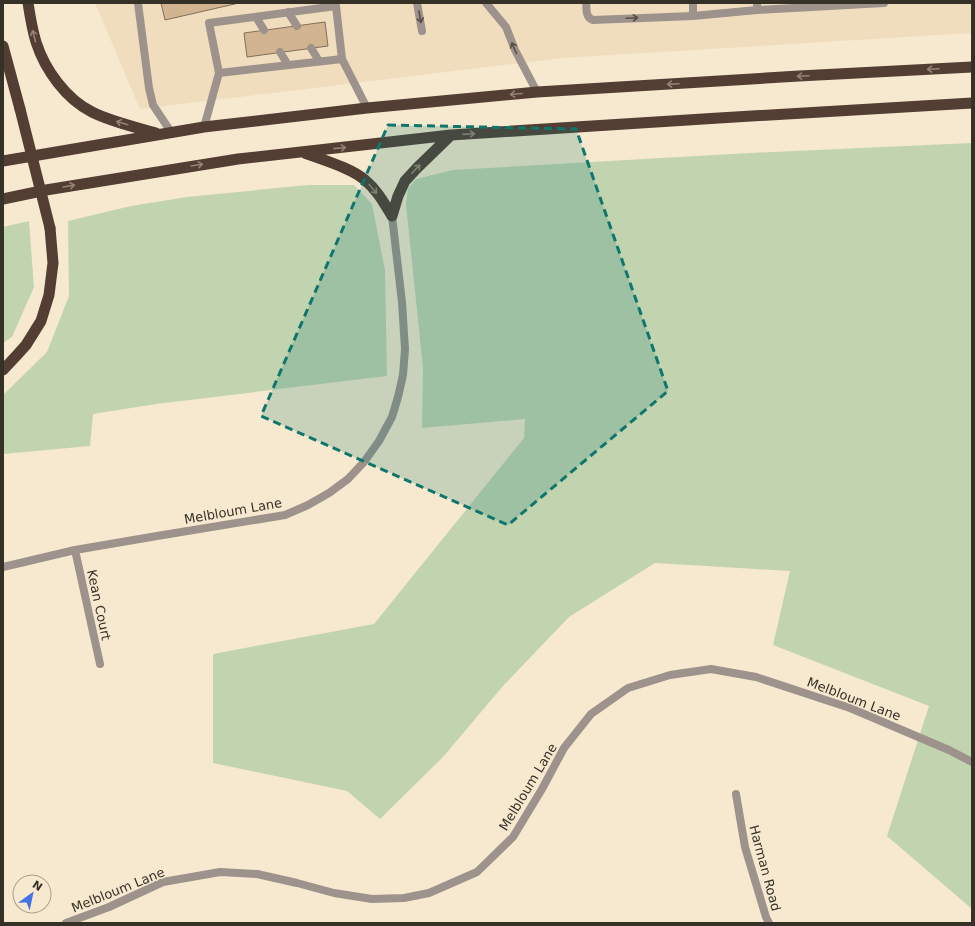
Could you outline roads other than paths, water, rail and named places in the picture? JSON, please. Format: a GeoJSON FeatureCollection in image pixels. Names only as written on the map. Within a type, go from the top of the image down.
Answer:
{"type":"FeatureCollection","features":[{"type":"Feature","properties":{"kind":"highway"},"geometry":{"type":"LineString","coordinates":[[28,3],[30,21],[36,43],[45,63],[69,96],[81,106],[104,118],[159,134]]}},
{"type":"Feature","properties":{"kind":"highway"},"geometry":{"type":"LineString","coordinates":[[3,46],[50,228],[53,263],[49,296],[41,321],[26,344],[3,370]]}},
{"type":"Feature","properties":{"kind":"highway"},"geometry":{"type":"LineString","coordinates":[[3,161],[204,127],[367,108],[537,92],[972,67]]}},
{"type":"Feature","properties":{"kind":"highway"},"geometry":{"type":"LineString","coordinates":[[3,199],[46,190],[195,165],[451,135],[727,117],[972,104]]}},
{"type":"Feature","properties":{"kind":"highway"},"geometry":{"type":"LineString","coordinates":[[392,216],[398,196],[405,181],[451,135]]}},
{"type":"Feature","properties":{"kind":"highway"},"geometry":{"type":"LineString","coordinates":[[302,152],[352,171],[365,180],[374,189],[392,216]]}},
{"type":"Feature","properties":{"kind":"street"},"geometry":{"type":"LineString","coordinates":[[138,3],[149,88],[153,105],[171,132]]}},
{"type":"Feature","properties":{"kind":"street"},"geometry":{"type":"LineString","coordinates":[[417,3],[422,32]]}},
{"type":"Feature","properties":{"kind":"street"},"geometry":{"type":"LineString","coordinates":[[486,3],[506,27],[515,50],[537,92]]}},
{"type":"Feature","properties":{"kind":"street"},"geometry":{"type":"LineString","coordinates":[[586,3],[588,18],[593,20],[693,16],[757,7],[884,3]]}},
{"type":"Feature","properties":{"kind":"street"},"geometry":{"type":"LineString","coordinates":[[693,3],[693,16]]}},
{"type":"Feature","properties":{"kind":"street"},"geometry":{"type":"LineString","coordinates":[[204,127],[219,73],[209,23],[336,6],[342,59],[367,108]]}},
{"type":"Feature","properties":{"kind":"street"},"geometry":{"type":"LineString","coordinates":[[288,12],[297,26]]}},
{"type":"Feature","properties":{"kind":"street"},"geometry":{"type":"LineString","coordinates":[[256,16],[264,30]]}},
{"type":"Feature","properties":{"kind":"street"},"geometry":{"type":"LineString","coordinates":[[311,48],[319,61]]}},
{"type":"Feature","properties":{"kind":"street"},"geometry":{"type":"LineString","coordinates":[[280,52],[288,65]]}},
{"type":"Feature","properties":{"kind":"street"},"geometry":{"type":"LineString","coordinates":[[219,73],[342,59]]}},
{"type":"Feature","properties":{"kind":"street","name":"Melbloum Lane"},"geometry":{"type":"LineString","coordinates":[[3,567],[75,550],[285,515],[329,494],[348,479],[364,462],[380,440],[392,418],[403,375],[405,349],[402,302],[392,216]]}},
{"type":"Feature","properties":{"kind":"street","name":"Kean Court"},"geometry":{"type":"LineString","coordinates":[[75,550],[100,664]]}},
{"type":"Feature","properties":{"kind":"street","name":"Melbloum Lane"},"geometry":{"type":"LineString","coordinates":[[66,923],[109,907],[163,882],[220,872],[258,874],[334,893],[372,899],[404,898],[429,893],[477,872],[513,837],[542,789],[564,748],[591,714],[628,688],[670,675],[711,669],[756,676],[850,708],[949,750],[972,762]]}},
{"type":"Feature","properties":{"kind":"street","name":"Harman Road"},"geometry":{"type":"LineString","coordinates":[[736,794],[744,847],[767,920]]}},
{"type":"Feature","properties":{"kind":"street"},"geometry":{"type":"LineString","coordinates":[[758,923],[767,920]]}}]}
